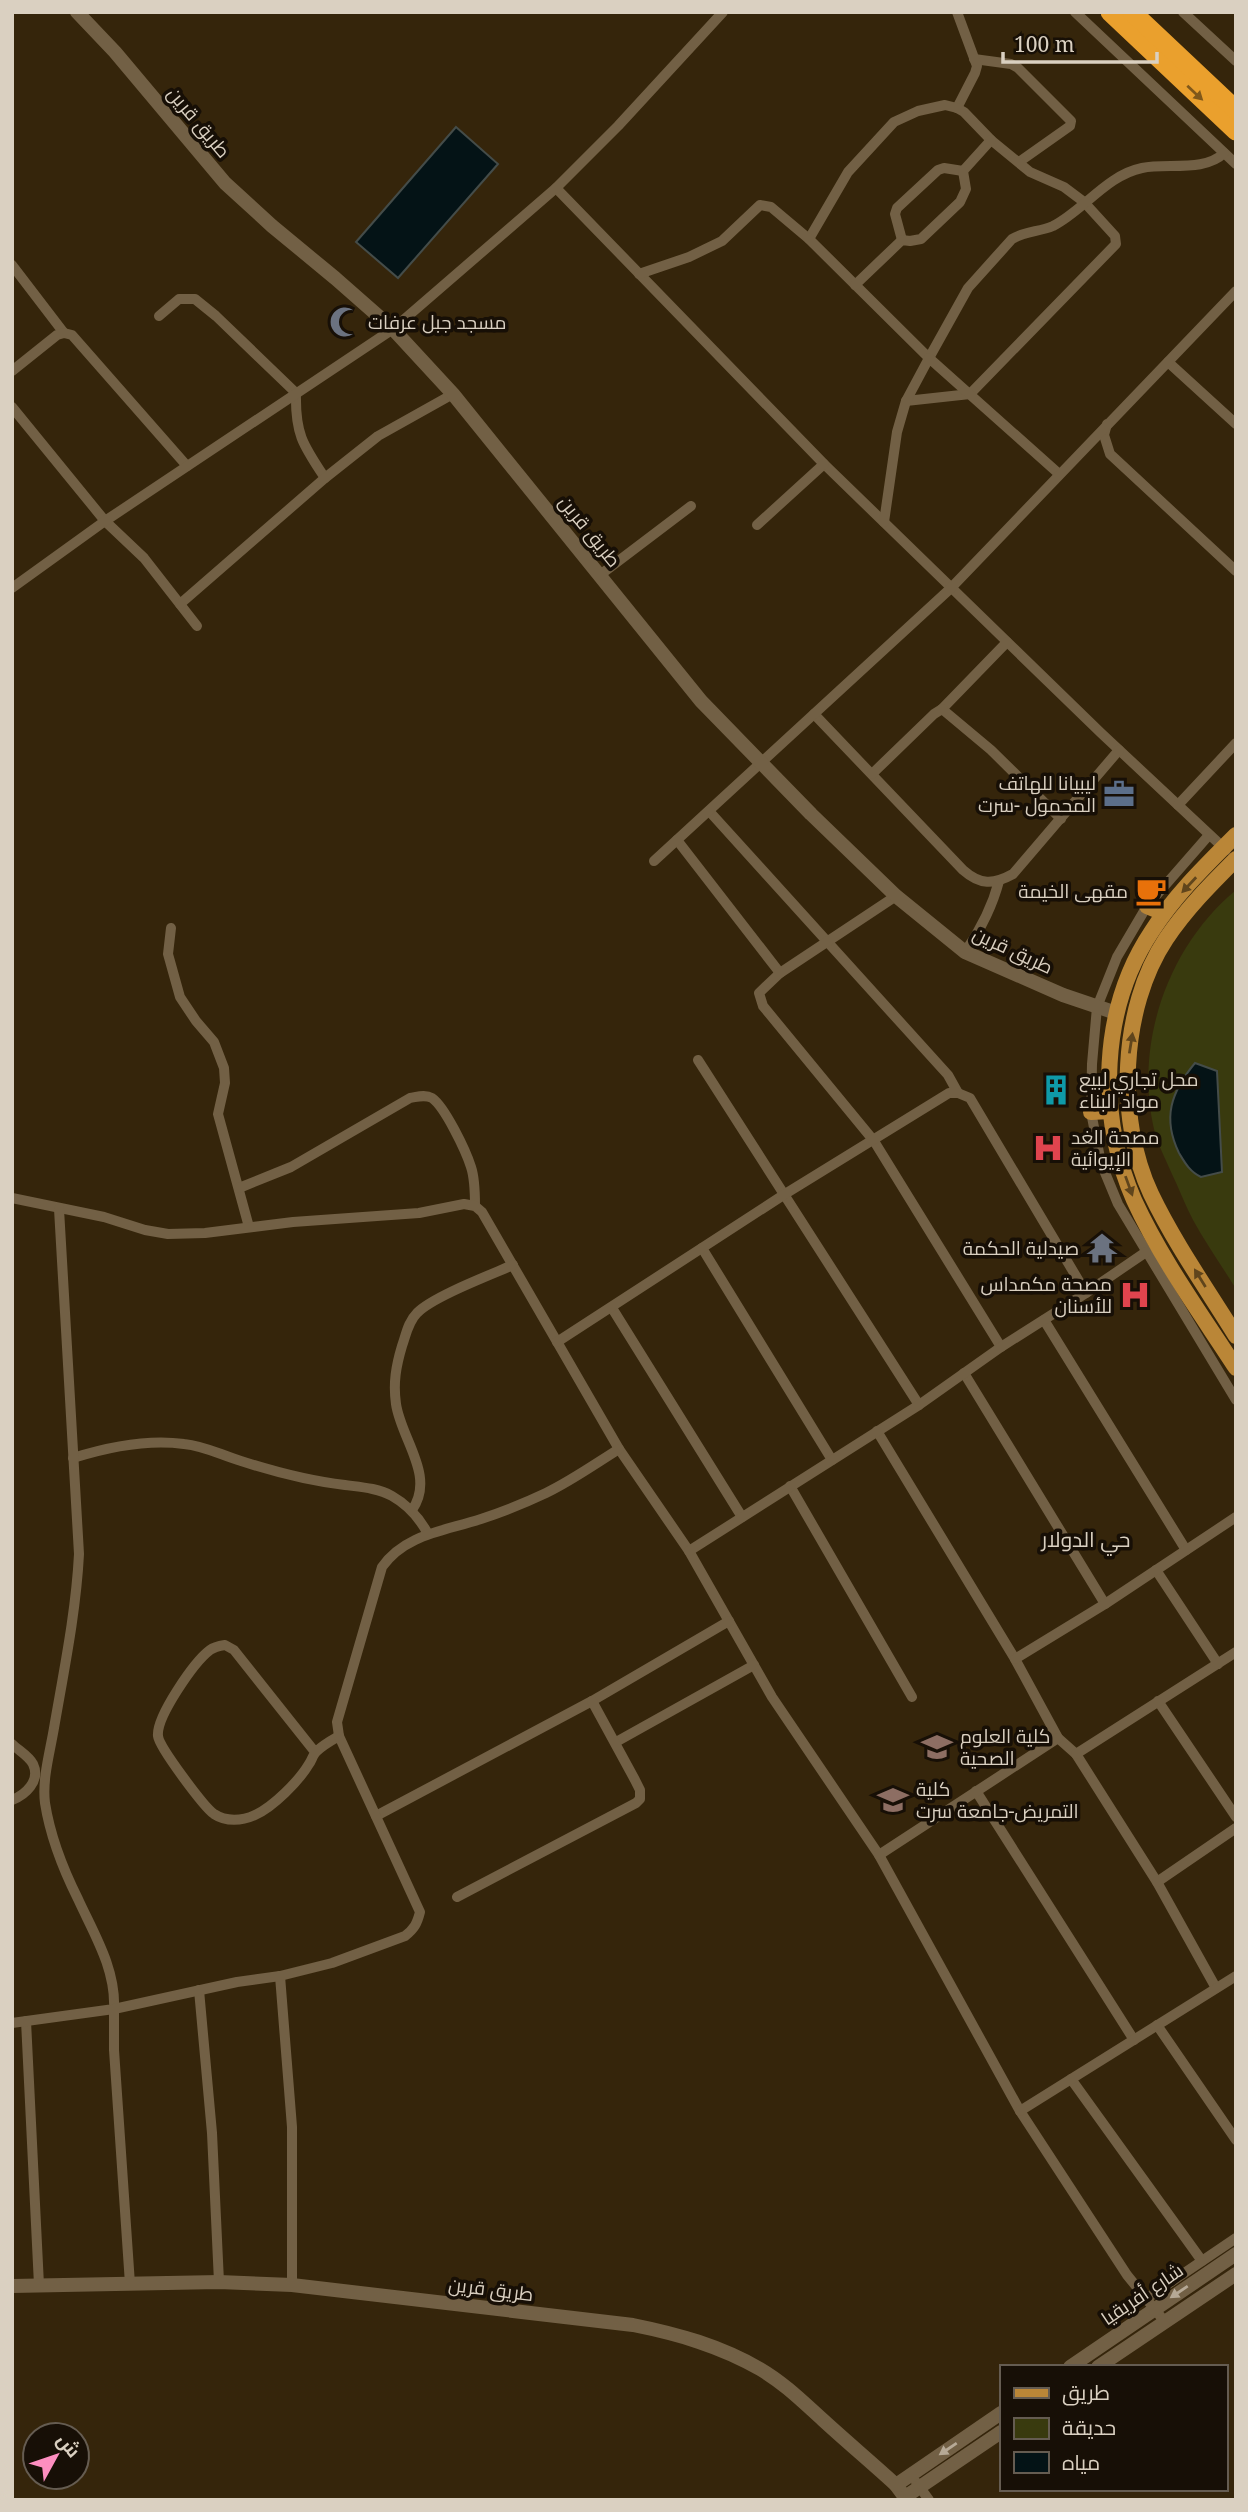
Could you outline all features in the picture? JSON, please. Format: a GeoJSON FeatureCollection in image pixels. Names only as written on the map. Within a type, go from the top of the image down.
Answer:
{"type":"FeatureCollection","features":[{"type":"Feature","properties":{"kind":"highway"},"geometry":{"type":"LineString","coordinates":[[1110,12],[1236,131]]}},
{"type":"Feature","properties":{"kind":"highway"},"geometry":{"type":"LineString","coordinates":[[1132,12],[1236,110]]}},
{"type":"Feature","properties":{"kind":"main road"},"geometry":{"type":"LineString","coordinates":[[1236,835],[1233,856],[1165,941],[1149,975],[1134,1020],[1127,1076],[1128,1108],[1136,1153],[1150,1192],[1172,1234],[1236,1336]]}},
{"type":"Feature","properties":{"kind":"main road"},"geometry":{"type":"LineString","coordinates":[[1233,856],[1164,913],[1151,932],[1132,968],[1116,1013],[1109,1065],[1110,1111],[1119,1157],[1135,1200],[1179,1280],[1236,1368]]}},
{"type":"Feature","properties":{"kind":"main road"},"geometry":{"type":"LineString","coordinates":[[1147,906],[1164,913]]}},
{"type":"Feature","properties":{"kind":"main road"},"geometry":{"type":"LineString","coordinates":[[1091,1112],[1110,1111]]}},
{"type":"Feature","properties":{"kind":"street","name":"طريق قرين"},"geometry":{"type":"LineString","coordinates":[[77,12],[115,51],[225,183],[393,329],[453,394],[701,701],[760,764],[896,896],[965,952],[1116,1013]]}},
{"type":"Feature","properties":{"kind":"street"},"geometry":{"type":"LineString","coordinates":[[12,588],[105,521],[393,329],[556,188],[618,126],[723,12]]}},
{"type":"Feature","properties":{"kind":"street"},"geometry":{"type":"LineString","coordinates":[[957,12],[977,66],[957,107]]}},
{"type":"Feature","properties":{"kind":"street"},"geometry":{"type":"LineString","coordinates":[[1075,12],[1236,164]]}},
{"type":"Feature","properties":{"kind":"street"},"geometry":{"type":"LineString","coordinates":[[1183,12],[1236,61]]}},
{"type":"Feature","properties":{"kind":"street"},"geometry":{"type":"LineString","coordinates":[[974,59],[1011,64],[1018,68],[1071,121],[1070,126],[1019,162]]}},
{"type":"Feature","properties":{"kind":"street"},"geometry":{"type":"LineString","coordinates":[[809,239],[848,172],[894,122],[935,106],[957,107],[1030,172],[1055,181],[1084,202],[1115,236],[1116,244],[970,394],[906,401]]}},
{"type":"Feature","properties":{"kind":"street"},"geometry":{"type":"LineString","coordinates":[[963,171],[991,140]]}},
{"type":"Feature","properties":{"kind":"street"},"geometry":{"type":"LineString","coordinates":[[884,522],[898,432],[906,401],[968,288],[1002,249],[1020,234],[1052,226],[1118,179],[1142,168],[1215,162],[1224,153]]}},
{"type":"Feature","properties":{"kind":"street"},"geometry":{"type":"LineString","coordinates":[[902,240],[895,214],[897,208],[939,170],[944,168],[963,171]]}},
{"type":"Feature","properties":{"kind":"street"},"geometry":{"type":"LineString","coordinates":[[902,240],[910,242],[921,239],[960,202],[966,189],[963,171]]}},
{"type":"Feature","properties":{"kind":"street"},"geometry":{"type":"LineString","coordinates":[[556,188],[824,464],[1006,642],[1233,856]]}},
{"type":"Feature","properties":{"kind":"street"},"geometry":{"type":"LineString","coordinates":[[639,274],[698,253],[722,241],[760,205],[771,207],[809,239],[929,358],[1058,473]]}},
{"type":"Feature","properties":{"kind":"street"},"geometry":{"type":"LineString","coordinates":[[855,285],[902,240]]}},
{"type":"Feature","properties":{"kind":"street"},"geometry":{"type":"LineString","coordinates":[[12,265],[64,332],[79,342],[187,466]]}},
{"type":"Feature","properties":{"kind":"street"},"geometry":{"type":"LineString","coordinates":[[654,861],[951,587],[1058,473],[1235,295]]}},
{"type":"Feature","properties":{"kind":"street"},"geometry":{"type":"LineString","coordinates":[[159,316],[179,299],[195,299],[296,393],[295,419],[302,443],[325,478]]}},
{"type":"Feature","properties":{"kind":"street"},"geometry":{"type":"LineString","coordinates":[[12,371],[64,332]]}},
{"type":"Feature","properties":{"kind":"street"},"geometry":{"type":"LineString","coordinates":[[1168,362],[1236,424]]}},
{"type":"Feature","properties":{"kind":"street"},"geometry":{"type":"LineString","coordinates":[[180,604],[325,478],[378,436],[453,394]]}},
{"type":"Feature","properties":{"kind":"street"},"geometry":{"type":"LineString","coordinates":[[12,407],[105,521],[144,558],[197,626]]}},
{"type":"Feature","properties":{"kind":"street"},"geometry":{"type":"LineString","coordinates":[[1111,419],[1105,426],[1104,435],[1110,454],[1236,571]]}},
{"type":"Feature","properties":{"kind":"street"},"geometry":{"type":"LineString","coordinates":[[757,526],[824,464]]}},
{"type":"Feature","properties":{"kind":"street"},"geometry":{"type":"LineString","coordinates":[[600,575],[691,506]]}},
{"type":"Feature","properties":{"kind":"street"},"geometry":{"type":"LineString","coordinates":[[872,774],[942,709],[1006,642]]}},
{"type":"Feature","properties":{"kind":"street"},"geometry":{"type":"LineString","coordinates":[[942,709],[991,750],[1060,819]]}},
{"type":"Feature","properties":{"kind":"street"},"geometry":{"type":"LineString","coordinates":[[814,714],[974,880],[984,883],[999,881],[1023,865],[1119,750]]}},
{"type":"Feature","properties":{"kind":"street"},"geometry":{"type":"LineString","coordinates":[[1178,805],[1236,743]]}},
{"type":"Feature","properties":{"kind":"street"},"geometry":{"type":"LineString","coordinates":[[709,811],[948,1075],[958,1093]]}},
{"type":"Feature","properties":{"kind":"street"},"geometry":{"type":"LineString","coordinates":[[1209,835],[1147,906],[1117,957],[1097,1007],[1091,1112],[1101,1163],[1118,1205],[1236,1400]]}},
{"type":"Feature","properties":{"kind":"street"},"geometry":{"type":"LineString","coordinates":[[677,840],[780,973]]}},
{"type":"Feature","properties":{"kind":"street"},"geometry":{"type":"LineString","coordinates":[[965,952],[982,928],[993,905],[999,881]]}},
{"type":"Feature","properties":{"kind":"street"},"geometry":{"type":"LineString","coordinates":[[896,896],[780,973],[759,993],[763,1006],[874,1140],[1002,1347]]}},
{"type":"Feature","properties":{"kind":"street"},"geometry":{"type":"LineString","coordinates":[[171,928],[168,954],[180,997],[195,1021],[214,1042],[224,1068],[225,1083],[218,1114],[249,1227]]}},
{"type":"Feature","properties":{"kind":"street"},"geometry":{"type":"LineString","coordinates":[[698,1060],[919,1405]]}},
{"type":"Feature","properties":{"kind":"street"},"geometry":{"type":"LineString","coordinates":[[557,1342],[785,1194],[948,1093],[958,1093],[970,1098],[1086,1293]]}},
{"type":"Feature","properties":{"kind":"street"},"geometry":{"type":"LineString","coordinates":[[239,1188],[290,1167],[410,1098],[422,1096],[431,1098],[445,1116],[471,1167],[475,1206]]}},
{"type":"Feature","properties":{"kind":"street"},"geometry":{"type":"LineString","coordinates":[[12,1198],[104,1217],[168,1234],[419,1213],[464,1204],[475,1206],[482,1212],[620,1449],[689,1551],[772,1697],[879,1855],[1020,2111],[1084,2211],[1165,2322]]}},
{"type":"Feature","properties":{"kind":"street"},"geometry":{"type":"LineString","coordinates":[[59,1209],[79,1554],[77,1589],[45,1800],[51,1830],[71,1882],[106,1957],[113,1982],[114,2050],[130,2284]]}},
{"type":"Feature","properties":{"kind":"street"},"geometry":{"type":"LineString","coordinates":[[702,1248],[832,1460]]}},
{"type":"Feature","properties":{"kind":"street"},"geometry":{"type":"LineString","coordinates":[[689,1551],[919,1405],[1146,1252]]}},
{"type":"Feature","properties":{"kind":"street"},"geometry":{"type":"LineString","coordinates":[[412,1510],[419,1500],[421,1483],[418,1466],[396,1407],[394,1386],[395,1371],[410,1322],[424,1307],[513,1265]]}},
{"type":"Feature","properties":{"kind":"street"},"geometry":{"type":"LineString","coordinates":[[612,1308],[742,1517]]}},
{"type":"Feature","properties":{"kind":"street"},"geometry":{"type":"LineString","coordinates":[[1044,1320],[1186,1550]]}},
{"type":"Feature","properties":{"kind":"street"},"geometry":{"type":"LineString","coordinates":[[964,1373],[1105,1604]]}},
{"type":"Feature","properties":{"kind":"street"},"geometry":{"type":"LineString","coordinates":[[877,1431],[1015,1659],[1058,1738],[1076,1754],[1157,1882],[1216,1988]]}},
{"type":"Feature","properties":{"kind":"street"},"geometry":{"type":"LineString","coordinates":[[73,1458],[123,1446],[184,1444],[210,1449],[304,1480],[389,1494],[412,1510],[428,1534]]}},
{"type":"Feature","properties":{"kind":"street"},"geometry":{"type":"LineString","coordinates":[[12,2023],[114,2009],[280,1976],[332,1963],[405,1936],[417,1924],[420,1912],[339,1736],[339,1712],[382,1567],[400,1547],[428,1534],[482,1519],[545,1493],[620,1449]]}},
{"type":"Feature","properties":{"kind":"street"},"geometry":{"type":"LineString","coordinates":[[790,1486],[912,1697]]}},
{"type":"Feature","properties":{"kind":"street"},"geometry":{"type":"LineString","coordinates":[[1015,1659],[1105,1604],[1236,1517]]}},
{"type":"Feature","properties":{"kind":"street"},"geometry":{"type":"LineString","coordinates":[[1156,1570],[1218,1664]]}},
{"type":"Feature","properties":{"kind":"street"},"geometry":{"type":"LineString","coordinates":[[376,1816],[592,1701],[729,1621]]}},
{"type":"Feature","properties":{"kind":"street"},"geometry":{"type":"LineString","coordinates":[[316,1752],[234,1650],[225,1645],[210,1650],[194,1665],[161,1721],[158,1737],[201,1799],[214,1814],[230,1821],[256,1815],[294,1784],[316,1752],[339,1736]]}},
{"type":"Feature","properties":{"kind":"street"},"geometry":{"type":"LineString","coordinates":[[1076,1754],[1236,1652]]}},
{"type":"Feature","properties":{"kind":"street"},"geometry":{"type":"LineString","coordinates":[[616,1742],[754,1665]]}},
{"type":"Feature","properties":{"kind":"street"},"geometry":{"type":"LineString","coordinates":[[457,1898],[640,1799],[640,1790],[592,1701]]}},
{"type":"Feature","properties":{"kind":"street"},"geometry":{"type":"LineString","coordinates":[[1158,1701],[1236,1817]]}},
{"type":"Feature","properties":{"kind":"street"},"geometry":{"type":"LineString","coordinates":[[879,1855],[1058,1738]]}},
{"type":"Feature","properties":{"kind":"street"},"geometry":{"type":"LineString","coordinates":[[12,1744],[33,1764],[34,1770],[34,1779],[27,1792],[12,1800]]}},
{"type":"Feature","properties":{"kind":"street"},"geometry":{"type":"LineString","coordinates":[[976,1791],[1134,2040]]}},
{"type":"Feature","properties":{"kind":"street"},"geometry":{"type":"LineString","coordinates":[[1157,1882],[1236,1828]]}},
{"type":"Feature","properties":{"kind":"street"},"geometry":{"type":"LineString","coordinates":[[280,1976],[292,2127],[292,2285]]}},
{"type":"Feature","properties":{"kind":"street"},"geometry":{"type":"LineString","coordinates":[[1020,2111],[1236,1976]]}},
{"type":"Feature","properties":{"kind":"street"},"geometry":{"type":"LineString","coordinates":[[199,1990],[212,2133],[219,2282]]}},
{"type":"Feature","properties":{"kind":"street"},"geometry":{"type":"LineString","coordinates":[[26,2021],[39,2285]]}},
{"type":"Feature","properties":{"kind":"street"},"geometry":{"type":"LineString","coordinates":[[1157,2025],[1236,2140]]}},
{"type":"Feature","properties":{"kind":"street"},"geometry":{"type":"LineString","coordinates":[[1071,2079],[1202,2261]]}},
{"type":"Feature","properties":{"kind":"street"},"geometry":{"type":"LineString","coordinates":[[1151,2304],[1202,2261],[1236,2238]]}},
{"type":"Feature","properties":{"kind":"street","name":"شارع أفريقيا"},"geometry":{"type":"LineString","coordinates":[[1073,2365],[1151,2304],[1236,2254]]}},
{"type":"Feature","properties":{"kind":"street","name":"شارع أفريقيا"},"geometry":{"type":"LineString","coordinates":[[1101,2365],[1236,2274]]}},
{"type":"Feature","properties":{"kind":"street","name":"طريق قرين"},"geometry":{"type":"LineString","coordinates":[[12,2286],[219,2282],[292,2285],[633,2325],[699,2340],[762,2370],[791,2390],[896,2485],[906,2498]]}},
{"type":"Feature","properties":{"kind":"street"},"geometry":{"type":"LineString","coordinates":[[896,2485],[1000,2414]]}},
{"type":"Feature","properties":{"kind":"street"},"geometry":{"type":"LineString","coordinates":[[906,2498],[1000,2433]]}},
{"type":"Feature","properties":{"kind":"street"},"geometry":{"type":"LineString","coordinates":[[911,2475],[929,2500]]}},
{"type":"Feature","properties":{"kind":"green space"},"geometry":{"type":"Polygon","coordinates":[[[1236,890],[1236,1289],[1193,1220],[1159,1146],[1150,1104],[1149,1069],[1152,1035],[1174,970],[1211,914],[1236,890]]]}},
{"type":"Feature","properties":{"kind":"water"},"geometry":{"type":"Polygon","coordinates":[[[456,127],[498,164],[398,278],[356,242],[456,127]]]}},
{"type":"Feature","properties":{"kind":"water"},"geometry":{"type":"Polygon","coordinates":[[[1195,1063],[1217,1071],[1222,1172],[1201,1177],[1191,1170],[1179,1153],[1170,1117],[1180,1084],[1195,1063]]]}},
{"type":"Feature","properties":{"kind":"place","name":"مسجد جبل عرفات"},"geometry":{"type":"Point","coordinates":[345,322]}},
{"type":"Feature","properties":{"kind":"place","name":"ليبيانا للهاتف المحمول -سرت"},"geometry":{"type":"Point","coordinates":[1119,794]}},
{"type":"Feature","properties":{"kind":"place","name":"مقهى الخيمة"},"geometry":{"type":"Point","coordinates":[1151,891]}},
{"type":"Feature","properties":{"kind":"place","name":"محل تجاري لبيع مواد البناء"},"geometry":{"type":"Point","coordinates":[1056,1090]}},
{"type":"Feature","properties":{"kind":"place","name":"مصحة الغد الإيوائية"},"geometry":{"type":"Point","coordinates":[1048,1148]}},
{"type":"Feature","properties":{"kind":"place","name":"صيدلية الحكمة"},"geometry":{"type":"Point","coordinates":[1102,1248]}},
{"type":"Feature","properties":{"kind":"place","name":"مصحة مكمداس للأسنان"},"geometry":{"type":"Point","coordinates":[1135,1295]}},
{"type":"Feature","properties":{"kind":"place","name":"كلية العلوم الصحية"},"geometry":{"type":"Point","coordinates":[937,1747]}},
{"type":"Feature","properties":{"kind":"place","name":"كلية التمريض-جامعة سرت"},"geometry":{"type":"Point","coordinates":[893,1800]}},
{"type":"Feature","properties":{"kind":"district","name":"حي الدولار"},"geometry":{"type":"Point","coordinates":[1086,1539]}}]}
